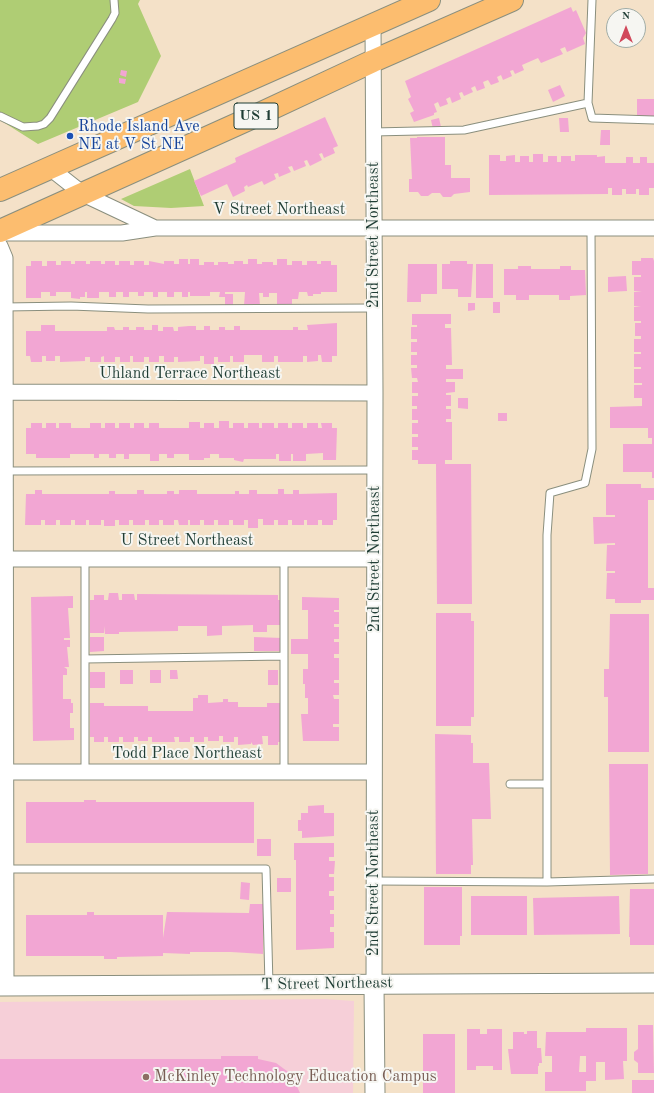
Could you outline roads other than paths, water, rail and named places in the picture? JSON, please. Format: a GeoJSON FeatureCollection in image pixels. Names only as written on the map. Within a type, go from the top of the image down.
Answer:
{"type":"FeatureCollection","features":[{"type":"Feature","properties":{"kind":"main road","name":"US 1"},"geometry":{"type":"LineString","coordinates":[[0,190],[429,0]]}},
{"type":"Feature","properties":{"kind":"main road","name":"US 1"},"geometry":{"type":"LineString","coordinates":[[0,232],[373,61],[512,0]]}},
{"type":"Feature","properties":{"kind":"street","name":"2nd Street Northeast"},"geometry":{"type":"LineString","coordinates":[[373,24],[375,393],[375,1093]]}},
{"type":"Feature","properties":{"kind":"street"},"geometry":{"type":"LineString","coordinates":[[50,168],[83,194],[155,228]]}},
{"type":"Feature","properties":{"kind":"street","name":"V Street Northeast"},"geometry":{"type":"LineString","coordinates":[[0,232],[122,232],[155,228],[654,228]]}},
{"type":"Feature","properties":{"kind":"street"},"geometry":{"type":"LineString","coordinates":[[0,246],[5,258],[3,360],[6,392],[3,453],[6,471],[3,559],[3,772],[6,869],[3,986]]}},
{"type":"Feature","properties":{"kind":"street","name":"Uhland Terrace Northeast"},"geometry":{"type":"LineString","coordinates":[[6,392],[375,393]]}},
{"type":"Feature","properties":{"kind":"street","name":"U Street Northeast"},"geometry":{"type":"LineString","coordinates":[[3,559],[374,559]]}},
{"type":"Feature","properties":{"kind":"street","name":"Todd Place Northeast"},"geometry":{"type":"LineString","coordinates":[[3,772],[374,772]]}},
{"type":"Feature","properties":{"kind":"street","name":"T Street Northeast"},"geometry":{"type":"LineString","coordinates":[[3,986],[654,983]]}},
{"type":"Feature","properties":{"kind":"lane"},"geometry":{"type":"LineString","coordinates":[[0,116],[14,124],[27,127],[44,124],[50,118],[112,19],[115,13],[114,0]]}},
{"type":"Feature","properties":{"kind":"lane"},"geometry":{"type":"LineString","coordinates":[[592,0],[588,103],[592,118],[654,120]]}},
{"type":"Feature","properties":{"kind":"lane"},"geometry":{"type":"LineString","coordinates":[[373,132],[464,130],[588,103]]}},
{"type":"Feature","properties":{"kind":"lane"},"geometry":{"type":"LineString","coordinates":[[547,882],[547,543],[550,493],[584,484],[592,449],[592,228]]}},
{"type":"Feature","properties":{"kind":"lane"},"geometry":{"type":"LineString","coordinates":[[5,307],[71,306],[148,309],[374,308]]}},
{"type":"Feature","properties":{"kind":"lane"},"geometry":{"type":"LineString","coordinates":[[6,471],[375,470]]}},
{"type":"Feature","properties":{"kind":"lane"},"geometry":{"type":"LineString","coordinates":[[85,559],[85,773]]}},
{"type":"Feature","properties":{"kind":"lane"},"geometry":{"type":"LineString","coordinates":[[284,559],[284,772]]}},
{"type":"Feature","properties":{"kind":"lane"},"geometry":{"type":"LineString","coordinates":[[85,658],[284,656]]}},
{"type":"Feature","properties":{"kind":"lane"},"geometry":{"type":"LineString","coordinates":[[510,784],[547,784]]}},
{"type":"Feature","properties":{"kind":"lane"},"geometry":{"type":"LineString","coordinates":[[6,869],[266,869],[269,985]]}},
{"type":"Feature","properties":{"kind":"lane"},"geometry":{"type":"LineString","coordinates":[[374,881],[547,882],[654,878]]}},
{"type":"Feature","properties":{"kind":"place","name":"Rhode Island Ave NE at V St NE"},"geometry":{"type":"Point","coordinates":[70,136]}},
{"type":"Feature","properties":{"kind":"place","name":"McKinley Technology Education Campus"},"geometry":{"type":"Point","coordinates":[146,1077]}}]}
